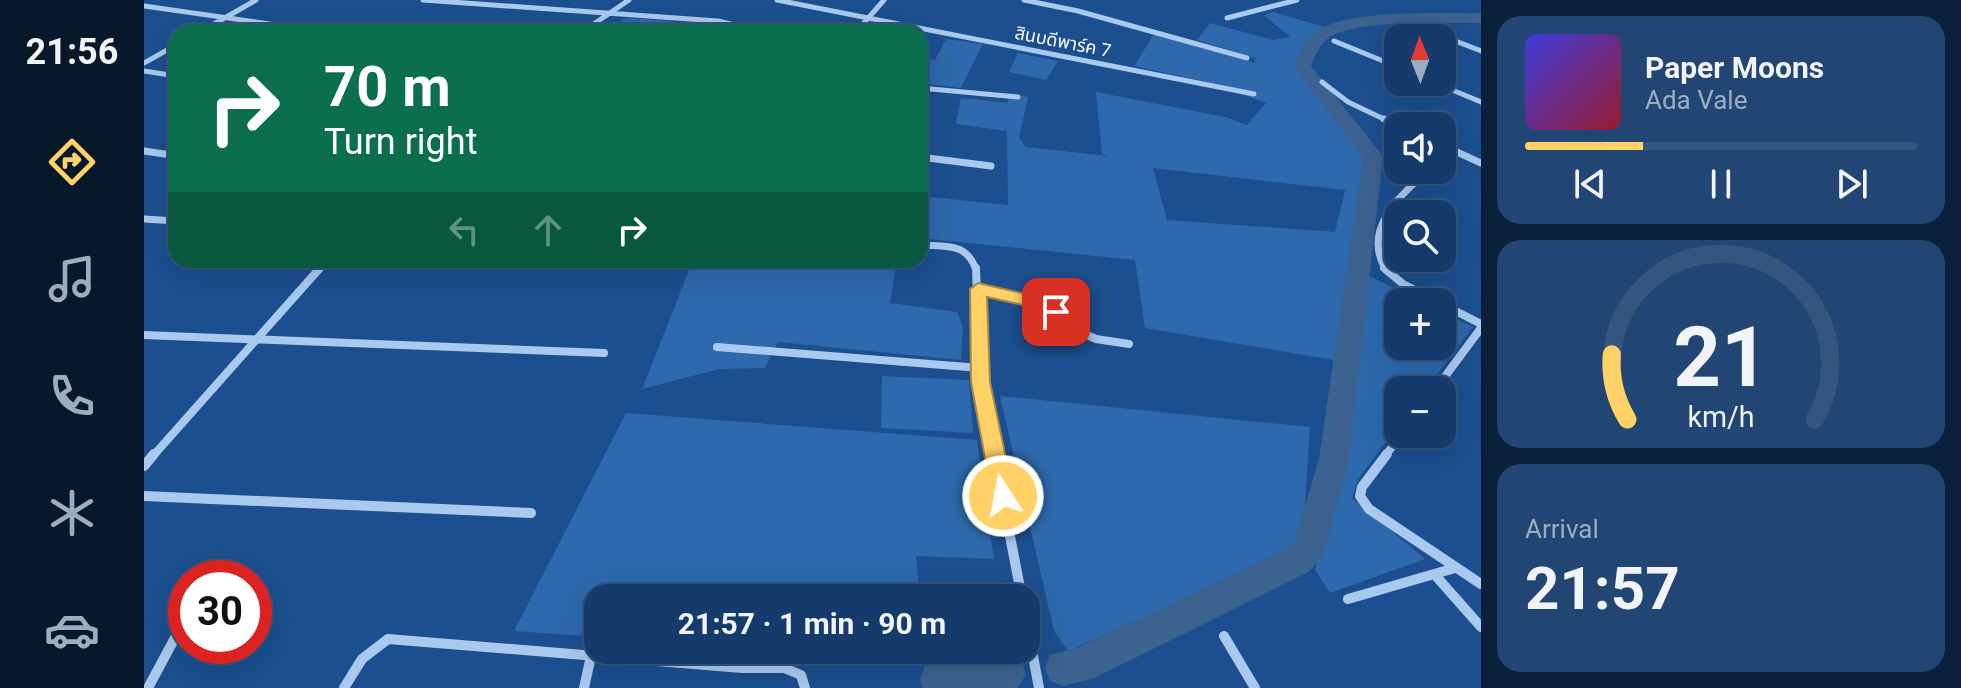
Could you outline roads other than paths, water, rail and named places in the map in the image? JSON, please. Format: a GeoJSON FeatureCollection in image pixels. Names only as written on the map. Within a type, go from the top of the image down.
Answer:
{"type":"FeatureCollection","features":[{"type":"Feature","properties":{"kind":"street"},"geometry":{"type":"LineString","coordinates":[[214,24],[256,0]]}},
{"type":"Feature","properties":{"kind":"street"},"geometry":{"type":"LineString","coordinates":[[423,0],[612,12],[731,24]]}},
{"type":"Feature","properties":{"kind":"street"},"geometry":{"type":"LineString","coordinates":[[594,24],[629,0]]}},
{"type":"Feature","properties":{"kind":"street","name":"สินบดีพาร์ค 7"},"geometry":{"type":"LineString","coordinates":[[777,0],[893,24]]}},
{"type":"Feature","properties":{"kind":"street"},"geometry":{"type":"LineString","coordinates":[[863,24],[884,0]]}},
{"type":"Feature","properties":{"kind":"street"},"geometry":{"type":"LineString","coordinates":[[1024,0],[1078,11],[1247,58]]}},
{"type":"Feature","properties":{"kind":"street"},"geometry":{"type":"LineString","coordinates":[[1227,18],[1297,0]]}},
{"type":"Feature","properties":{"kind":"street"},"geometry":{"type":"LineString","coordinates":[[144,6],[272,24]]}},
{"type":"Feature","properties":{"kind":"street","name":"สินบดีพาร์ค 7"},"geometry":{"type":"LineString","coordinates":[[928,31],[1254,94]]}},
{"type":"Feature","properties":{"kind":"street"},"geometry":{"type":"LineString","coordinates":[[1334,41],[1384,61]]}},
{"type":"Feature","properties":{"kind":"street"},"geometry":{"type":"LineString","coordinates":[[1456,41],[1481,51]]}},
{"type":"Feature","properties":{"kind":"street"},"geometry":{"type":"LineString","coordinates":[[144,63],[168,50]]}},
{"type":"Feature","properties":{"kind":"street"},"geometry":{"type":"LineString","coordinates":[[144,71],[168,75]]}},
{"type":"Feature","properties":{"kind":"street"},"geometry":{"type":"LineString","coordinates":[[1322,82],[1348,102],[1384,119]]}},
{"type":"Feature","properties":{"kind":"street"},"geometry":{"type":"LineString","coordinates":[[928,89],[1018,97]]}},
{"type":"Feature","properties":{"kind":"street"},"geometry":{"type":"LineString","coordinates":[[1456,92],[1481,102]]}},
{"type":"Feature","properties":{"kind":"street"},"geometry":{"type":"LineString","coordinates":[[144,151],[168,155]]}},
{"type":"Feature","properties":{"kind":"street"},"geometry":{"type":"LineString","coordinates":[[1456,151],[1481,163]]}},
{"type":"Feature","properties":{"kind":"street"},"geometry":{"type":"LineString","coordinates":[[928,158],[991,166]]}},
{"type":"Feature","properties":{"kind":"street"},"geometry":{"type":"LineString","coordinates":[[1412,288],[1386,271],[1378,260],[1384,216],[1394,201],[1413,184]]}},
{"type":"Feature","properties":{"kind":"street"},"geometry":{"type":"LineString","coordinates":[[144,219],[168,220]]}},
{"type":"Feature","properties":{"kind":"street"},"geometry":{"type":"LineString","coordinates":[[928,246],[962,249],[972,257],[978,289],[980,382],[1019,584]]}},
{"type":"Feature","properties":{"kind":"street"},"geometry":{"type":"LineString","coordinates":[[144,466],[320,268]]}},
{"type":"Feature","properties":{"kind":"street"},"geometry":{"type":"LineString","coordinates":[[978,289],[1037,302],[1056,312],[1078,331],[1096,339],[1129,344]]}},
{"type":"Feature","properties":{"kind":"street"},"geometry":{"type":"LineString","coordinates":[[1445,376],[1481,326],[1456,312]]}},
{"type":"Feature","properties":{"kind":"street"},"geometry":{"type":"LineString","coordinates":[[144,335],[604,353]]}},
{"type":"Feature","properties":{"kind":"street"},"geometry":{"type":"LineString","coordinates":[[717,347],[980,368]]}},
{"type":"Feature","properties":{"kind":"street"},"geometry":{"type":"LineString","coordinates":[[1391,448],[1362,487],[1360,496],[1369,509],[1481,584]]}},
{"type":"Feature","properties":{"kind":"street"},"geometry":{"type":"LineString","coordinates":[[144,496],[531,513]]}},
{"type":"Feature","properties":{"kind":"street"},"geometry":{"type":"LineString","coordinates":[[1348,599],[1455,568]]}},
{"type":"Feature","properties":{"kind":"street"},"geometry":{"type":"LineString","coordinates":[[1435,575],[1481,627]]}},
{"type":"Feature","properties":{"kind":"street"},"geometry":{"type":"LineString","coordinates":[[1224,636],[1255,688]]}},
{"type":"Feature","properties":{"kind":"street"},"geometry":{"type":"LineString","coordinates":[[344,688],[373,645],[388,639],[584,655]]}},
{"type":"Feature","properties":{"kind":"street"},"geometry":{"type":"LineString","coordinates":[[148,688],[168,651]]}},
{"type":"Feature","properties":{"kind":"street"},"geometry":{"type":"LineString","coordinates":[[584,688],[589,664]]}},
{"type":"Feature","properties":{"kind":"street"},"geometry":{"type":"LineString","coordinates":[[692,664],[784,668],[801,675],[805,688]]}},
{"type":"Feature","properties":{"kind":"street"},"geometry":{"type":"LineString","coordinates":[[1034,664],[1039,688]]}},
{"type":"Feature","properties":{"kind":"waterway"},"geometry":{"type":"LineString","coordinates":[[1063,668],[1079,666],[1295,562],[1309,549],[1334,459],[1373,156],[1302,66],[1318,38],[1341,27],[1402,19],[1481,18]]}},
{"type":"Feature","properties":{"kind":"waterway"},"geometry":{"type":"LineString","coordinates":[[938,679],[1008,674]]}}]}
